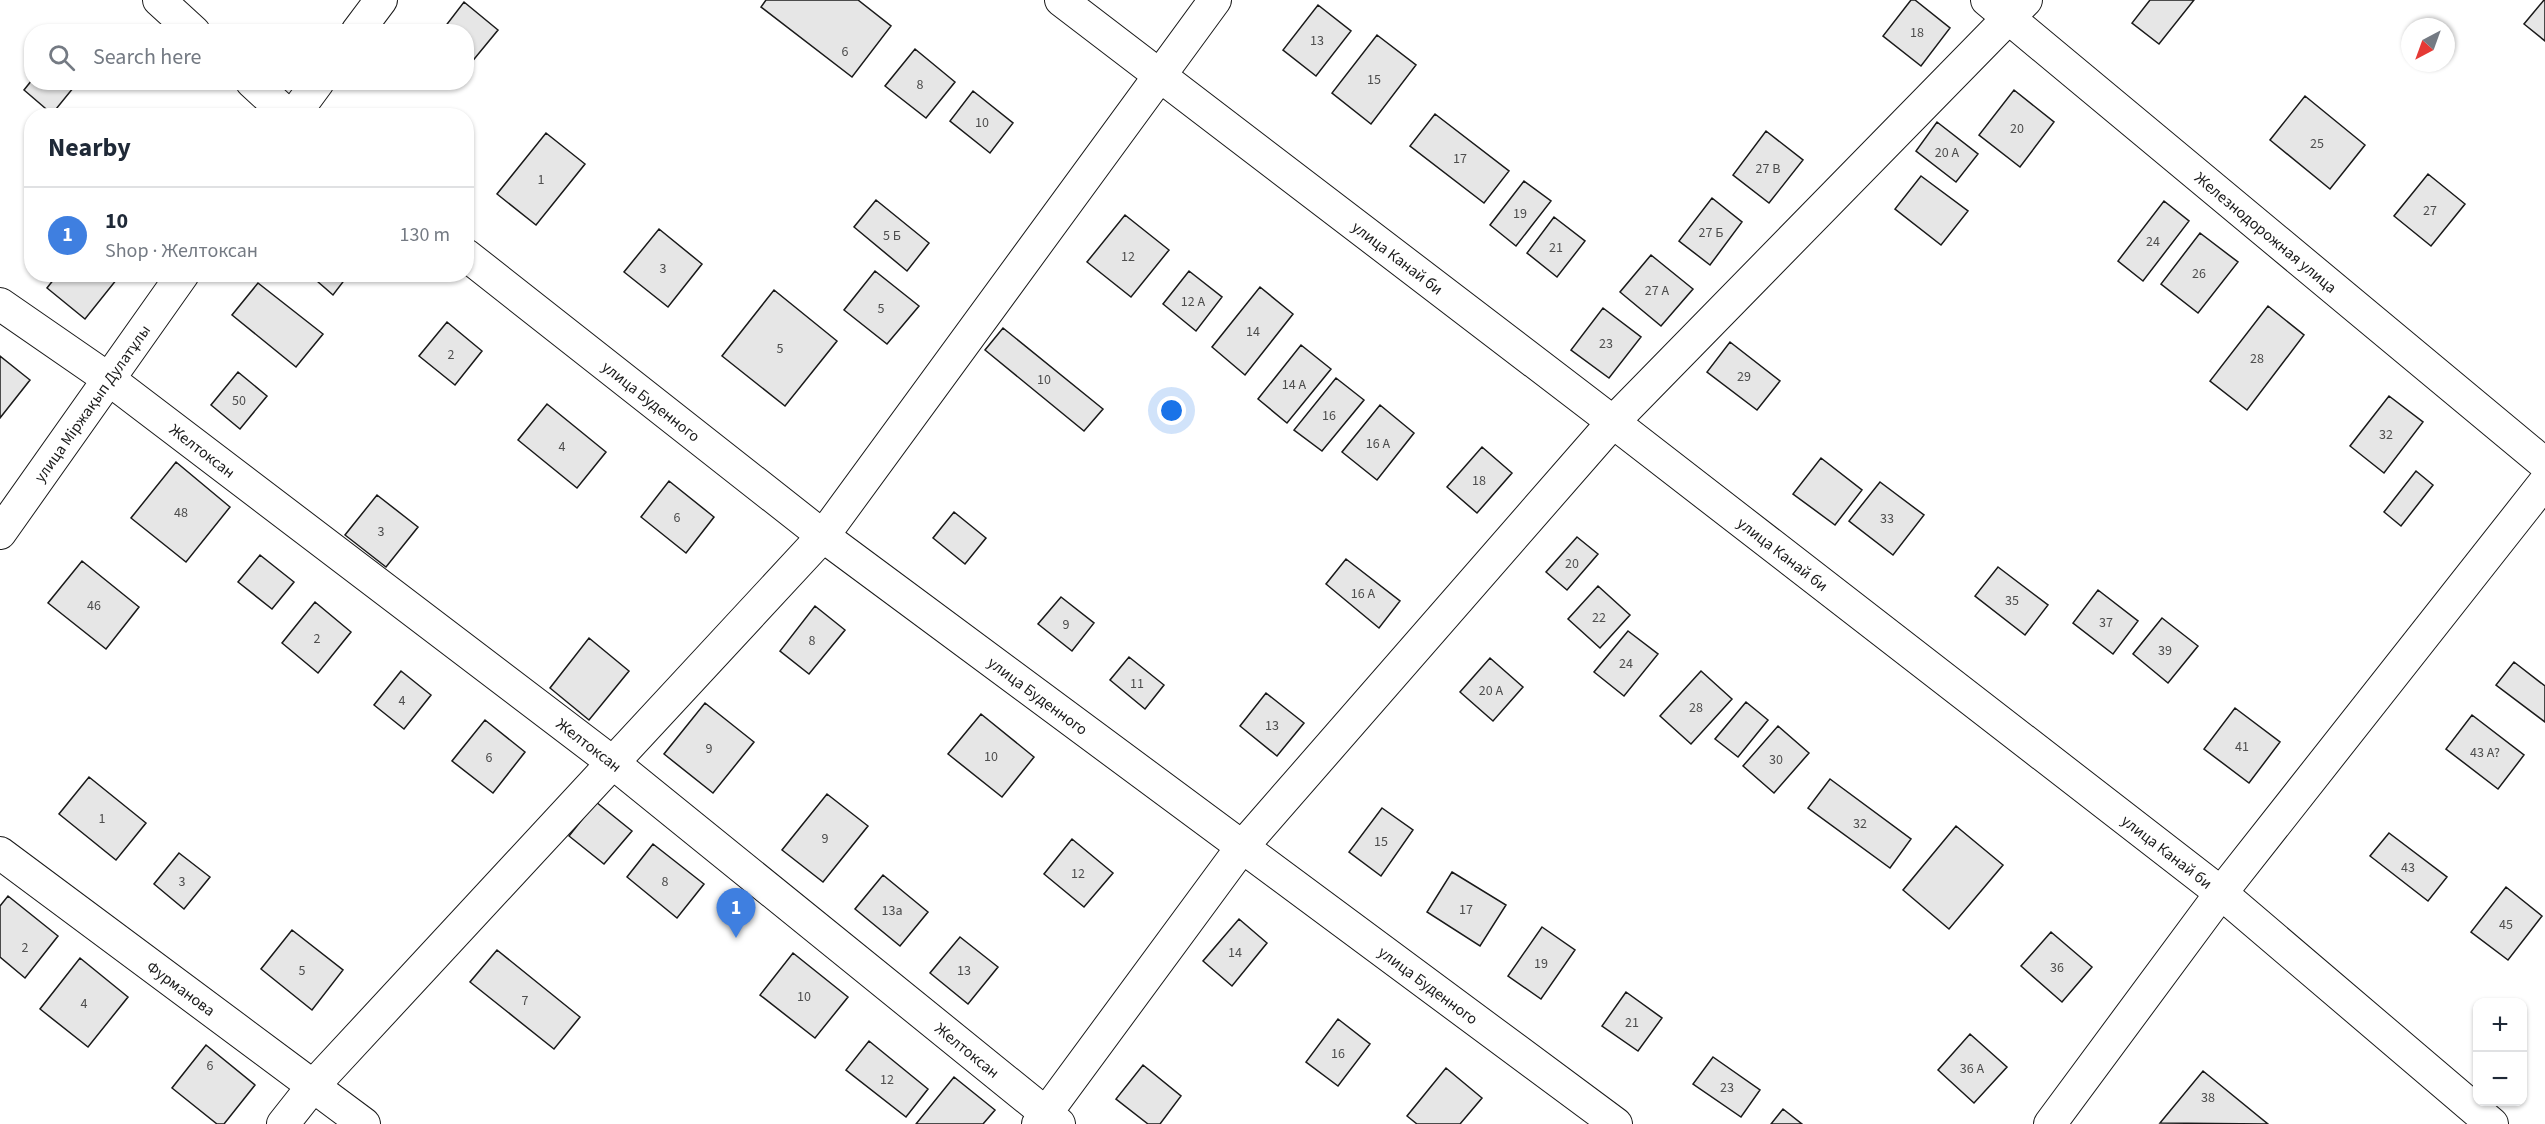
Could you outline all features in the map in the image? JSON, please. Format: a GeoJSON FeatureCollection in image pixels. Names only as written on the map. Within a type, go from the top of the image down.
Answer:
{"type":"FeatureCollection","features":[{"type":"Feature","properties":{"kind":"street"},"geometry":{"type":"LineString","coordinates":[[159,0],[185,24]]}},
{"type":"Feature","properties":{"kind":"street"},"geometry":{"type":"LineString","coordinates":[[363,24],[381,0]]}},
{"type":"Feature","properties":{"kind":"street","name":"улица Канай би"},"geometry":{"type":"LineString","coordinates":[[1061,0],[1613,422],[2221,893],[2492,1124]]}},
{"type":"Feature","properties":{"kind":"street"},"geometry":{"type":"LineString","coordinates":[[283,1124],[313,1086],[823,536],[1215,0]]}},
{"type":"Feature","properties":{"kind":"street"},"geometry":{"type":"LineString","coordinates":[[1048,1121],[1242,847],[1613,422],[2008,6]]}},
{"type":"Feature","properties":{"kind":"street","name":"Железнодорожная улица"},"geometry":{"type":"LineString","coordinates":[[2008,6],[2545,464]]}},
{"type":"Feature","properties":{"kind":"street"},"geometry":{"type":"LineString","coordinates":[[261,90],[282,108]]}},
{"type":"Feature","properties":{"kind":"street"},"geometry":{"type":"LineString","coordinates":[[297,108],[312,90]]}},
{"type":"Feature","properties":{"kind":"street","name":"улица Буденного"},"geometry":{"type":"LineString","coordinates":[[474,261],[823,536],[1616,1124]]}},
{"type":"Feature","properties":{"kind":"street","name":"улица Міржақып Дулатұлы"},"geometry":{"type":"LineString","coordinates":[[0,533],[177,282]]}},
{"type":"Feature","properties":{"kind":"street","name":"Желтоксан"},"geometry":{"type":"LineString","coordinates":[[0,304],[110,380],[612,762],[1048,1121]]}},
{"type":"Feature","properties":{"kind":"street"},"geometry":{"type":"LineString","coordinates":[[2050,1124],[2221,893],[2545,482]]}},
{"type":"Feature","properties":{"kind":"street","name":"Фурманова"},"geometry":{"type":"LineString","coordinates":[[0,853],[364,1124]]}},
{"type":"Feature","properties":{"kind":"building"},"geometry":{"type":"Polygon","coordinates":[[[766,0],[858,0],[891,26],[852,77],[761,7],[766,0]]]}},
{"type":"Feature","properties":{"kind":"building"},"geometry":{"type":"Polygon","coordinates":[[[1911,0],[1915,0],[1950,28],[1921,66],[1883,36],[1911,0]]]}},
{"type":"Feature","properties":{"kind":"building"},"geometry":{"type":"Polygon","coordinates":[[[2150,0],[2194,0],[2159,44],[2132,23],[2150,0]]]}},
{"type":"Feature","properties":{"kind":"building"},"geometry":{"type":"Polygon","coordinates":[[[2545,0],[2545,41],[2524,24],[2545,0]]]}},
{"type":"Feature","properties":{"kind":"building"},"geometry":{"type":"Polygon","coordinates":[[[464,2],[498,30],[474,59],[474,24],[447,24],[464,2]]]}},
{"type":"Feature","properties":{"kind":"building"},"geometry":{"type":"Polygon","coordinates":[[[1318,5],[1351,31],[1316,76],[1283,50],[1318,5]]]}},
{"type":"Feature","properties":{"kind":"building"},"geometry":{"type":"Polygon","coordinates":[[[1377,35],[1416,65],[1371,124],[1332,93],[1377,35]]]}},
{"type":"Feature","properties":{"kind":"building"},"geometry":{"type":"Polygon","coordinates":[[[915,49],[955,82],[926,118],[885,86],[915,49]]]}},
{"type":"Feature","properties":{"kind":"building"},"geometry":{"type":"Polygon","coordinates":[[[24,90],[72,90],[57,108],[45,108],[24,90]]]}},
{"type":"Feature","properties":{"kind":"building"},"geometry":{"type":"Polygon","coordinates":[[[2014,90],[2054,122],[2020,167],[1979,135],[2014,90]]]}},
{"type":"Feature","properties":{"kind":"building"},"geometry":{"type":"Polygon","coordinates":[[[973,91],[1013,123],[990,153],[950,121],[973,91]]]}},
{"type":"Feature","properties":{"kind":"building"},"geometry":{"type":"Polygon","coordinates":[[[2305,96],[2365,145],[2330,189],[2270,140],[2305,96]]]}},
{"type":"Feature","properties":{"kind":"building"},"geometry":{"type":"Polygon","coordinates":[[[1435,114],[1509,171],[1484,203],[1410,146],[1435,114]]]}},
{"type":"Feature","properties":{"kind":"building"},"geometry":{"type":"Polygon","coordinates":[[[1937,122],[1978,154],[1956,182],[1916,151],[1937,122]]]}},
{"type":"Feature","properties":{"kind":"building"},"geometry":{"type":"Polygon","coordinates":[[[1766,131],[1803,160],[1769,203],[1733,175],[1766,131]]]}},
{"type":"Feature","properties":{"kind":"building"},"geometry":{"type":"Polygon","coordinates":[[[546,133],[585,164],[536,225],[497,194],[546,133]]]}},
{"type":"Feature","properties":{"kind":"building"},"geometry":{"type":"Polygon","coordinates":[[[2428,174],[2465,204],[2431,246],[2394,216],[2428,174]]]}},
{"type":"Feature","properties":{"kind":"building"},"geometry":{"type":"Polygon","coordinates":[[[1921,176],[1968,211],[1941,245],[1895,209],[1921,176]]]}},
{"type":"Feature","properties":{"kind":"building"},"geometry":{"type":"Polygon","coordinates":[[[1524,181],[1551,201],[1516,246],[1490,225],[1524,181]]]}},
{"type":"Feature","properties":{"kind":"building"},"geometry":{"type":"Polygon","coordinates":[[[1712,198],[1742,222],[1710,265],[1679,241],[1712,198]]]}},
{"type":"Feature","properties":{"kind":"building"},"geometry":{"type":"Polygon","coordinates":[[[876,200],[929,243],[907,271],[854,227],[876,200]]]}},
{"type":"Feature","properties":{"kind":"building"},"geometry":{"type":"Polygon","coordinates":[[[2164,201],[2189,221],[2143,281],[2118,261],[2164,201]]]}},
{"type":"Feature","properties":{"kind":"building"},"geometry":{"type":"Polygon","coordinates":[[[1125,215],[1169,250],[1131,297],[1087,262],[1125,215]]]}},
{"type":"Feature","properties":{"kind":"building"},"geometry":{"type":"Polygon","coordinates":[[[1554,217],[1585,241],[1557,277],[1527,253],[1554,217]]]}},
{"type":"Feature","properties":{"kind":"building"},"geometry":{"type":"Polygon","coordinates":[[[659,229],[702,264],[668,307],[624,272],[659,229]]]}},
{"type":"Feature","properties":{"kind":"building"},"geometry":{"type":"Polygon","coordinates":[[[2200,233],[2238,262],[2198,313],[2161,284],[2200,233]]]}},
{"type":"Feature","properties":{"kind":"building"},"geometry":{"type":"Polygon","coordinates":[[[1651,255],[1693,289],[1661,326],[1620,292],[1651,255]]]}},
{"type":"Feature","properties":{"kind":"building"},"geometry":{"type":"Polygon","coordinates":[[[875,271],[919,306],[887,344],[844,310],[875,271]]]}},
{"type":"Feature","properties":{"kind":"building"},"geometry":{"type":"Polygon","coordinates":[[[1189,271],[1222,297],[1196,331],[1163,304],[1189,271]]]}},
{"type":"Feature","properties":{"kind":"building"},"geometry":{"type":"Polygon","coordinates":[[[52,282],[115,282],[85,319],[47,288],[52,282]]]}},
{"type":"Feature","properties":{"kind":"building"},"geometry":{"type":"Polygon","coordinates":[[[318,282],[343,282],[333,295],[318,282]]]}},
{"type":"Feature","properties":{"kind":"building"},"geometry":{"type":"Polygon","coordinates":[[[258,283],[323,334],[296,367],[232,315],[258,283]]]}},
{"type":"Feature","properties":{"kind":"building"},"geometry":{"type":"Polygon","coordinates":[[[1260,287],[1293,314],[1245,375],[1212,347],[1260,287]]]}},
{"type":"Feature","properties":{"kind":"building"},"geometry":{"type":"Polygon","coordinates":[[[774,290],[837,341],[785,406],[722,356],[774,290]]]}},
{"type":"Feature","properties":{"kind":"building"},"geometry":{"type":"Polygon","coordinates":[[[2268,306],[2304,335],[2247,410],[2210,381],[2268,306]]]}},
{"type":"Feature","properties":{"kind":"building"},"geometry":{"type":"Polygon","coordinates":[[[1603,308],[1641,337],[1609,378],[1571,350],[1603,308]]]}},
{"type":"Feature","properties":{"kind":"building"},"geometry":{"type":"Polygon","coordinates":[[[447,322],[482,351],[455,385],[419,356],[447,322]]]}},
{"type":"Feature","properties":{"kind":"building"},"geometry":{"type":"Polygon","coordinates":[[[1003,328],[1103,409],[1084,431],[985,350],[1003,328]]]}},
{"type":"Feature","properties":{"kind":"building"},"geometry":{"type":"Polygon","coordinates":[[[1730,342],[1780,381],[1757,410],[1707,372],[1730,342]]]}},
{"type":"Feature","properties":{"kind":"building"},"geometry":{"type":"Polygon","coordinates":[[[1301,345],[1331,369],[1287,423],[1258,399],[1301,345]]]}},
{"type":"Feature","properties":{"kind":"building"},"geometry":{"type":"Polygon","coordinates":[[[0,356],[30,380],[0,418],[0,356]]]}},
{"type":"Feature","properties":{"kind":"building"},"geometry":{"type":"Polygon","coordinates":[[[238,372],[267,396],[240,429],[211,405],[238,372]]]}},
{"type":"Feature","properties":{"kind":"building"},"geometry":{"type":"Polygon","coordinates":[[[1336,378],[1364,400],[1322,451],[1294,430],[1336,378]]]}},
{"type":"Feature","properties":{"kind":"building"},"geometry":{"type":"Polygon","coordinates":[[[2389,396],[2423,422],[2384,473],[2350,446],[2389,396]]]}},
{"type":"Feature","properties":{"kind":"building"},"geometry":{"type":"Polygon","coordinates":[[[547,404],[606,452],[577,488],[518,440],[547,404]]]}},
{"type":"Feature","properties":{"kind":"building"},"geometry":{"type":"Polygon","coordinates":[[[1380,405],[1414,433],[1377,480],[1342,452],[1380,405]]]}},
{"type":"Feature","properties":{"kind":"building"},"geometry":{"type":"Polygon","coordinates":[[[1482,447],[1512,473],[1477,513],[1447,487],[1482,447]]]}},
{"type":"Feature","properties":{"kind":"building"},"geometry":{"type":"Polygon","coordinates":[[[1821,458],[1862,490],[1835,525],[1793,494],[1821,458]]]}},
{"type":"Feature","properties":{"kind":"building"},"geometry":{"type":"Polygon","coordinates":[[[176,462],[230,507],[186,562],[131,518],[176,462]]]}},
{"type":"Feature","properties":{"kind":"building"},"geometry":{"type":"Polygon","coordinates":[[[2416,471],[2433,485],[2401,526],[2384,512],[2416,471]]]}},
{"type":"Feature","properties":{"kind":"building"},"geometry":{"type":"Polygon","coordinates":[[[669,481],[714,517],[686,553],[641,517],[669,481]]]}},
{"type":"Feature","properties":{"kind":"building"},"geometry":{"type":"Polygon","coordinates":[[[1880,482],[1924,515],[1893,555],[1849,521],[1880,482]]]}},
{"type":"Feature","properties":{"kind":"building"},"geometry":{"type":"Polygon","coordinates":[[[377,495],[418,527],[386,567],[345,535],[377,495]]]}},
{"type":"Feature","properties":{"kind":"building"},"geometry":{"type":"Polygon","coordinates":[[[954,512],[986,538],[965,564],[933,538],[954,512]]]}},
{"type":"Feature","properties":{"kind":"building"},"geometry":{"type":"Polygon","coordinates":[[[1577,537],[1598,554],[1567,590],[1546,572],[1577,537]]]}},
{"type":"Feature","properties":{"kind":"building"},"geometry":{"type":"Polygon","coordinates":[[[260,555],[294,582],[272,609],[238,582],[260,555]]]}},
{"type":"Feature","properties":{"kind":"building"},"geometry":{"type":"Polygon","coordinates":[[[1346,559],[1400,601],[1379,628],[1326,584],[1346,559]]]}},
{"type":"Feature","properties":{"kind":"building"},"geometry":{"type":"Polygon","coordinates":[[[82,561],[139,607],[106,649],[48,603],[82,561]]]}},
{"type":"Feature","properties":{"kind":"building"},"geometry":{"type":"Polygon","coordinates":[[[1998,567],[2048,605],[2025,635],[1975,596],[1998,567]]]}},
{"type":"Feature","properties":{"kind":"building"},"geometry":{"type":"Polygon","coordinates":[[[1598,586],[1630,615],[1600,648],[1568,619],[1598,586]]]}},
{"type":"Feature","properties":{"kind":"building"},"geometry":{"type":"Polygon","coordinates":[[[2098,590],[2138,621],[2113,654],[2073,623],[2098,590]]]}},
{"type":"Feature","properties":{"kind":"building"},"geometry":{"type":"Polygon","coordinates":[[[1061,597],[1094,623],[1072,651],[1038,624],[1061,597]]]}},
{"type":"Feature","properties":{"kind":"building"},"geometry":{"type":"Polygon","coordinates":[[[315,602],[351,632],[318,673],[282,643],[315,602]]]}},
{"type":"Feature","properties":{"kind":"building"},"geometry":{"type":"Polygon","coordinates":[[[815,606],[845,630],[809,674],[780,651],[815,606]]]}},
{"type":"Feature","properties":{"kind":"building"},"geometry":{"type":"Polygon","coordinates":[[[2162,618],[2198,646],[2168,683],[2133,654],[2162,618]]]}},
{"type":"Feature","properties":{"kind":"building"},"geometry":{"type":"Polygon","coordinates":[[[1628,631],[1658,654],[1624,696],[1594,672],[1628,631]]]}},
{"type":"Feature","properties":{"kind":"building"},"geometry":{"type":"Polygon","coordinates":[[[589,638],[629,671],[589,720],[550,688],[589,638]]]}},
{"type":"Feature","properties":{"kind":"building"},"geometry":{"type":"Polygon","coordinates":[[[1129,657],[1164,685],[1145,709],[1110,680],[1129,657]]]}},
{"type":"Feature","properties":{"kind":"building"},"geometry":{"type":"Polygon","coordinates":[[[1490,658],[1523,687],[1493,721],[1460,692],[1490,658]]]}},
{"type":"Feature","properties":{"kind":"building"},"geometry":{"type":"Polygon","coordinates":[[[2514,662],[2545,686],[2545,722],[2496,685],[2514,662]]]}},
{"type":"Feature","properties":{"kind":"building"},"geometry":{"type":"Polygon","coordinates":[[[401,671],[431,695],[404,729],[374,705],[401,671]]]}},
{"type":"Feature","properties":{"kind":"building"},"geometry":{"type":"Polygon","coordinates":[[[1701,671],[1732,699],[1691,744],[1660,716],[1701,671]]]}},
{"type":"Feature","properties":{"kind":"building"},"geometry":{"type":"Polygon","coordinates":[[[1266,693],[1304,723],[1277,756],[1240,726],[1266,693]]]}},
{"type":"Feature","properties":{"kind":"building"},"geometry":{"type":"Polygon","coordinates":[[[1746,702],[1768,720],[1738,757],[1715,739],[1746,702]]]}},
{"type":"Feature","properties":{"kind":"building"},"geometry":{"type":"Polygon","coordinates":[[[705,703],[754,742],[713,793],[664,754],[705,703]]]}},
{"type":"Feature","properties":{"kind":"building"},"geometry":{"type":"Polygon","coordinates":[[[2235,708],[2280,742],[2249,783],[2204,749],[2235,708]]]}},
{"type":"Feature","properties":{"kind":"building"},"geometry":{"type":"Polygon","coordinates":[[[981,714],[1034,757],[1002,797],[948,754],[981,714]]]}},
{"type":"Feature","properties":{"kind":"building"},"geometry":{"type":"Polygon","coordinates":[[[2472,715],[2524,755],[2498,789],[2446,749],[2472,715]]]}},
{"type":"Feature","properties":{"kind":"building"},"geometry":{"type":"Polygon","coordinates":[[[485,720],[525,752],[493,793],[452,761],[485,720]]]}},
{"type":"Feature","properties":{"kind":"building"},"geometry":{"type":"Polygon","coordinates":[[[1778,726],[1809,753],[1774,793],[1743,766],[1778,726]]]}},
{"type":"Feature","properties":{"kind":"building"},"geometry":{"type":"Polygon","coordinates":[[[89,777],[146,823],[116,860],[59,814],[89,777]]]}},
{"type":"Feature","properties":{"kind":"building"},"geometry":{"type":"Polygon","coordinates":[[[1830,779],[1911,839],[1890,868],[1808,808],[1830,779]]]}},
{"type":"Feature","properties":{"kind":"building"},"geometry":{"type":"Polygon","coordinates":[[[827,794],[868,826],[823,882],[782,850],[827,794]]]}},
{"type":"Feature","properties":{"kind":"building"},"geometry":{"type":"Polygon","coordinates":[[[596,802],[632,831],[604,864],[569,836],[596,802]]]}},
{"type":"Feature","properties":{"kind":"building"},"geometry":{"type":"Polygon","coordinates":[[[1382,808],[1413,830],[1381,876],[1349,852],[1382,808]]]}},
{"type":"Feature","properties":{"kind":"building"},"geometry":{"type":"Polygon","coordinates":[[[1956,826],[2003,865],[1949,929],[1903,890],[1956,826]]]}},
{"type":"Feature","properties":{"kind":"building"},"geometry":{"type":"Polygon","coordinates":[[[2389,833],[2447,877],[2428,901],[2370,856],[2389,833]]]}},
{"type":"Feature","properties":{"kind":"building"},"geometry":{"type":"Polygon","coordinates":[[[1072,839],[1113,873],[1084,907],[1044,874],[1072,839]]]}},
{"type":"Feature","properties":{"kind":"building"},"geometry":{"type":"Polygon","coordinates":[[[653,844],[704,884],[677,918],[627,877],[653,844]]]}},
{"type":"Feature","properties":{"kind":"building"},"geometry":{"type":"Polygon","coordinates":[[[179,853],[210,877],[184,909],[154,884],[179,853]]]}},
{"type":"Feature","properties":{"kind":"building"},"geometry":{"type":"Polygon","coordinates":[[[1452,872],[1506,905],[1480,946],[1427,912],[1452,872]]]}},
{"type":"Feature","properties":{"kind":"building"},"geometry":{"type":"Polygon","coordinates":[[[883,875],[928,912],[900,946],[855,909],[883,875]]]}},
{"type":"Feature","properties":{"kind":"building"},"geometry":{"type":"Polygon","coordinates":[[[2506,887],[2542,916],[2508,960],[2471,932],[2506,887]]]}},
{"type":"Feature","properties":{"kind":"building"},"geometry":{"type":"Polygon","coordinates":[[[8,896],[58,936],[25,978],[0,957],[0,906],[8,896]]]}},
{"type":"Feature","properties":{"kind":"building"},"geometry":{"type":"Polygon","coordinates":[[[1239,919],[1267,943],[1232,986],[1203,961],[1239,919]]]}},
{"type":"Feature","properties":{"kind":"building"},"geometry":{"type":"Polygon","coordinates":[[[1542,927],[1575,950],[1541,999],[1508,976],[1542,927]]]}},
{"type":"Feature","properties":{"kind":"building"},"geometry":{"type":"Polygon","coordinates":[[[292,930],[343,970],[312,1010],[261,969],[292,930]]]}},
{"type":"Feature","properties":{"kind":"building"},"geometry":{"type":"Polygon","coordinates":[[[2051,932],[2092,967],[2062,1002],[2021,966],[2051,932]]]}},
{"type":"Feature","properties":{"kind":"building"},"geometry":{"type":"Polygon","coordinates":[[[960,937],[998,967],[968,1004],[930,973],[960,937]]]}},
{"type":"Feature","properties":{"kind":"building"},"geometry":{"type":"Polygon","coordinates":[[[497,950],[580,1017],[554,1049],[470,982],[497,950]]]}},
{"type":"Feature","properties":{"kind":"building"},"geometry":{"type":"Polygon","coordinates":[[[793,953],[848,997],[815,1038],[760,995],[793,953]]]}},
{"type":"Feature","properties":{"kind":"building"},"geometry":{"type":"Polygon","coordinates":[[[80,958],[128,997],[88,1047],[40,1009],[80,958]]]}},
{"type":"Feature","properties":{"kind":"building"},"geometry":{"type":"Polygon","coordinates":[[[1626,992],[1662,1018],[1638,1051],[1602,1026],[1626,992]]]}},
{"type":"Feature","properties":{"kind":"building"},"geometry":{"type":"Polygon","coordinates":[[[1338,1019],[1370,1044],[1338,1086],[1306,1062],[1338,1019]]]}},
{"type":"Feature","properties":{"kind":"building"},"geometry":{"type":"Polygon","coordinates":[[[1970,1034],[2007,1067],[1974,1103],[1938,1070],[1970,1034]]]}},
{"type":"Feature","properties":{"kind":"building"},"geometry":{"type":"Polygon","coordinates":[[[869,1041],[928,1089],[906,1117],[846,1070],[869,1041]]]}},
{"type":"Feature","properties":{"kind":"building"},"geometry":{"type":"Polygon","coordinates":[[[206,1045],[255,1085],[224,1124],[217,1124],[172,1088],[206,1045]]]}},
{"type":"Feature","properties":{"kind":"building"},"geometry":{"type":"Polygon","coordinates":[[[1713,1057],[1760,1090],[1741,1117],[1693,1084],[1713,1057]]]}},
{"type":"Feature","properties":{"kind":"building"},"geometry":{"type":"Polygon","coordinates":[[[1143,1065],[1181,1096],[1160,1124],[1148,1124],[1116,1099],[1143,1065]]]}},
{"type":"Feature","properties":{"kind":"building"},"geometry":{"type":"Polygon","coordinates":[[[1446,1068],[1482,1098],[1460,1124],[1417,1124],[1407,1116],[1446,1068]]]}},
{"type":"Feature","properties":{"kind":"building"},"geometry":{"type":"Polygon","coordinates":[[[2203,1071],[2268,1124],[2160,1123],[2203,1071]]]}},
{"type":"Feature","properties":{"kind":"building"},"geometry":{"type":"Polygon","coordinates":[[[954,1077],[995,1110],[983,1124],[916,1124],[954,1077]]]}},
{"type":"Feature","properties":{"kind":"building"},"geometry":{"type":"Polygon","coordinates":[[[1783,1109],[1802,1124],[1771,1124],[1783,1109]]]}},
{"type":"Feature","properties":{"kind":"place","name":"10"},"geometry":{"type":"Point","coordinates":[736,938]}}]}
